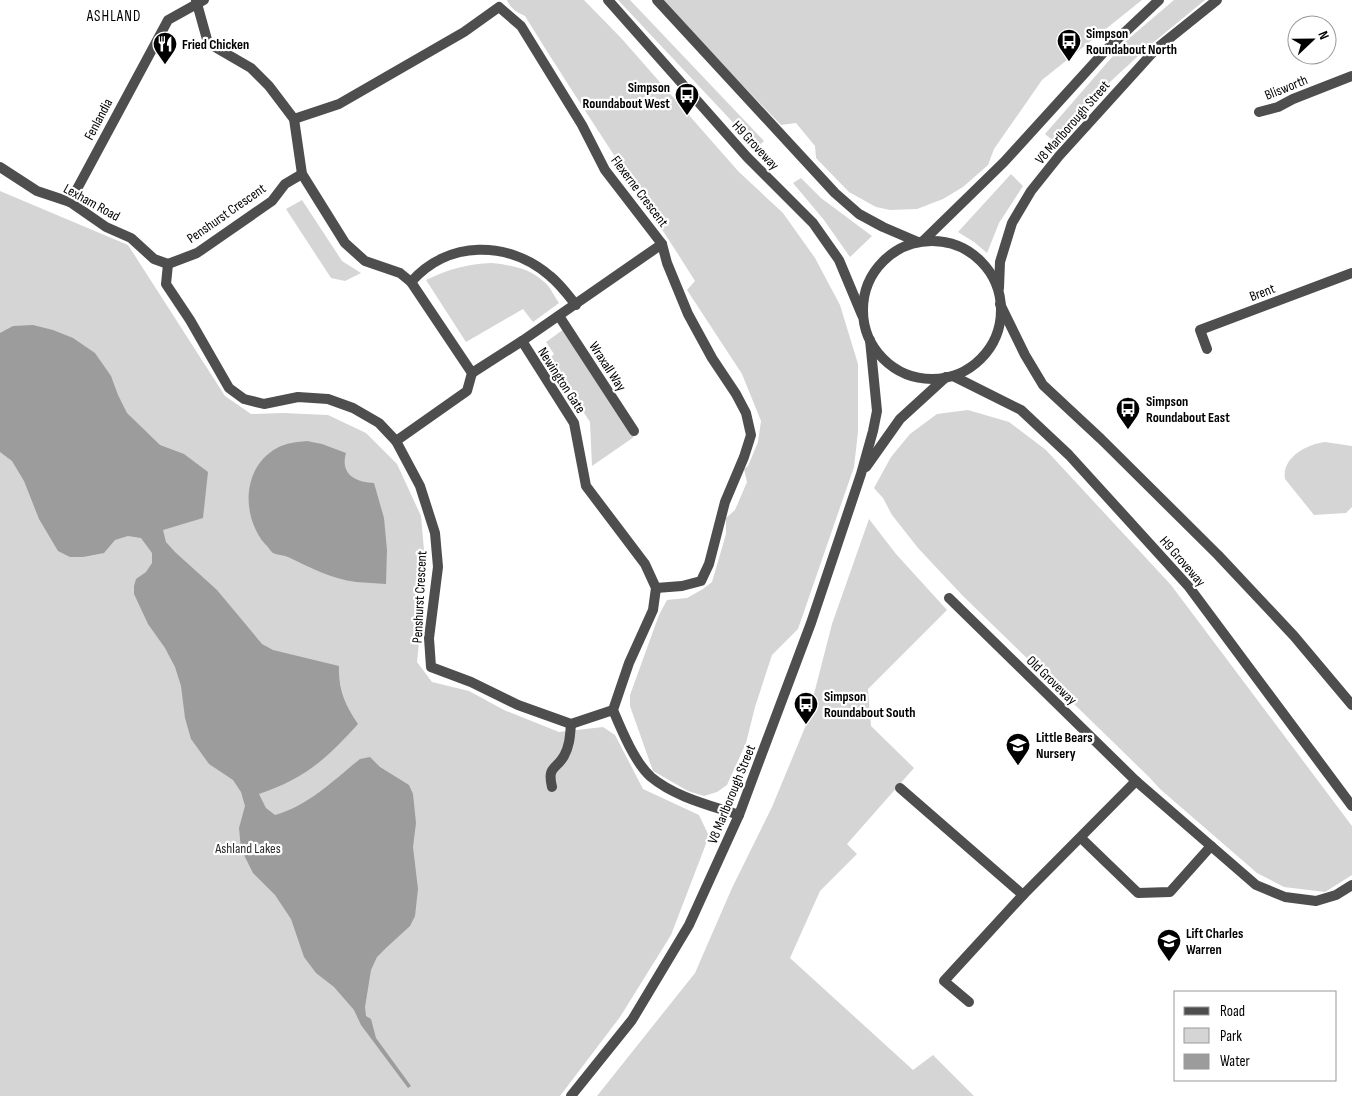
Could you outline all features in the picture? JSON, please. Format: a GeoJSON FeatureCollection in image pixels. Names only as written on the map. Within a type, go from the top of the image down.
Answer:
{"type":"FeatureCollection","features":[{"type":"Feature","properties":{"kind":"street","name":"H9 Groveway"},"geometry":{"type":"LineString","coordinates":[[608,0],[747,157],[813,223],[839,260],[864,321]]}},
{"type":"Feature","properties":{"kind":"street","name":"H9 Groveway"},"geometry":{"type":"LineString","coordinates":[[657,0],[835,193],[859,214],[883,227],[920,242]]}},
{"type":"Feature","properties":{"kind":"street","name":"V8 Marlborough Street"},"geometry":{"type":"LineString","coordinates":[[920,242],[1004,162],[1105,51],[1159,0]]}},
{"type":"Feature","properties":{"kind":"street","name":"V8 Marlborough Street"},"geometry":{"type":"LineString","coordinates":[[999,299],[1000,262],[1012,223],[1031,191],[1059,156],[1156,49],[1217,0]]}},
{"type":"Feature","properties":{"kind":"street","name":"Fenlandia"},"geometry":{"type":"LineString","coordinates":[[70,202],[168,20],[199,2]]}},
{"type":"Feature","properties":{"kind":"street"},"geometry":{"type":"LineString","coordinates":[[199,2],[208,43],[251,68],[269,86],[294,119],[302,174],[345,243],[365,261],[400,273],[411,282],[472,373],[466,391],[396,441]]}},
{"type":"Feature","properties":{"kind":"street","name":"Flexerne Crescent"},"geometry":{"type":"LineString","coordinates":[[294,119],[339,104],[464,32],[499,4],[521,26],[582,125],[605,170],[662,244],[680,298],[712,358],[746,413],[750,435],[744,457],[725,502],[709,564],[701,581],[682,586],[656,588]]}},
{"type":"Feature","properties":{"kind":"street","name":"Blisworth"},"geometry":{"type":"LineString","coordinates":[[1259,112],[1278,107],[1293,99],[1352,76]]}},
{"type":"Feature","properties":{"kind":"street","name":"Lexham Road"},"geometry":{"type":"LineString","coordinates":[[0,167],[37,191],[70,202],[106,227],[131,238],[154,259],[168,264]]}},
{"type":"Feature","properties":{"kind":"street","name":"Penshurst Crescent"},"geometry":{"type":"LineString","coordinates":[[302,174],[285,184],[272,201],[197,253],[168,264],[166,284],[190,320],[229,388],[244,399],[264,404],[298,397],[328,399],[353,408],[378,423],[396,441],[420,486],[435,533],[438,567],[429,638],[432,666],[471,682],[518,705],[570,724]]}},
{"type":"Feature","properties":{"kind":"street"},"geometry":{"type":"LineString","coordinates":[[940,241],[956,245],[971,253],[983,264],[993,278],[999,299],[999,327],[989,348],[974,365],[950,377],[928,379],[910,376],[894,368],[880,356],[870,340],[864,321],[863,303],[867,286],[875,271],[887,258],[901,248],[920,242],[940,241]]}},
{"type":"Feature","properties":{"kind":"street"},"geometry":{"type":"LineString","coordinates":[[522,341],[662,244]]}},
{"type":"Feature","properties":{"kind":"street"},"geometry":{"type":"LineString","coordinates":[[411,282],[422,270],[445,257],[470,250],[508,252],[531,262],[551,276],[576,305]]}},
{"type":"Feature","properties":{"kind":"street","name":"Brent"},"geometry":{"type":"LineString","coordinates":[[1207,349],[1200,330],[1352,273]]}},
{"type":"Feature","properties":{"kind":"street","name":"H9 Groveway"},"geometry":{"type":"LineString","coordinates":[[999,299],[1024,355],[1043,385],[1101,439],[1218,555],[1294,636],[1352,705]]}},
{"type":"Feature","properties":{"kind":"street","name":"Wraxall Way"},"geometry":{"type":"LineString","coordinates":[[559,316],[634,431]]}},
{"type":"Feature","properties":{"kind":"street","name":"V8 Marlborough Street"},"geometry":{"type":"LineString","coordinates":[[571,1096],[632,1020],[684,933],[738,815],[811,623],[861,474],[873,431],[876,411],[870,340]]}},
{"type":"Feature","properties":{"kind":"street","name":"Newington Gate"},"geometry":{"type":"LineString","coordinates":[[472,373],[522,341],[574,423],[586,486],[645,564],[656,588]]}},
{"type":"Feature","properties":{"kind":"street","name":"H9 Groveway"},"geometry":{"type":"LineString","coordinates":[[950,377],[1021,410],[1069,455],[1190,587],[1352,806]]}},
{"type":"Feature","properties":{"kind":"street","name":"V8 Marlborough Street"},"geometry":{"type":"LineString","coordinates":[[861,474],[900,419],[950,377]]}},
{"type":"Feature","properties":{"kind":"street"},"geometry":{"type":"LineString","coordinates":[[656,588],[653,610],[629,663],[613,710],[629,746],[650,776],[684,797],[738,815]]}},
{"type":"Feature","properties":{"kind":"street","name":"Old Groveway"},"geometry":{"type":"LineString","coordinates":[[948,598],[1136,781],[1256,884],[1285,897],[1316,901],[1336,895],[1352,885]]}},
{"type":"Feature","properties":{"kind":"street"},"geometry":{"type":"LineString","coordinates":[[552,787],[550,779],[552,768],[564,757],[569,743],[570,724],[613,710]]}},
{"type":"Feature","properties":{"kind":"street"},"geometry":{"type":"LineString","coordinates":[[969,1002],[944,981],[1023,895],[1136,781]]}},
{"type":"Feature","properties":{"kind":"street"},"geometry":{"type":"LineString","coordinates":[[900,788],[1023,895]]}},
{"type":"Feature","properties":{"kind":"street"},"geometry":{"type":"LineString","coordinates":[[1081,838],[1138,893],[1170,892],[1211,846]]}},
{"type":"Feature","properties":{"kind":"green space"},"geometry":{"type":"Polygon","coordinates":[[[507,0],[584,0],[622,39],[738,171],[783,213],[815,258],[840,305],[858,364],[858,432],[854,467],[798,629],[772,655],[755,707],[746,743],[727,785],[717,792],[704,796],[688,791],[653,771],[630,706],[630,695],[659,615],[667,600],[687,598],[712,582],[726,534],[726,518],[735,510],[747,482],[744,469],[748,466],[758,442],[761,421],[742,374],[687,290],[695,281],[525,16],[514,10],[507,0]]]}},
{"type":"Feature","properties":{"kind":"green space"},"geometry":{"type":"Polygon","coordinates":[[[618,0],[630,0],[764,141],[757,148],[618,0]]]}},
{"type":"Feature","properties":{"kind":"green space"},"geometry":{"type":"Polygon","coordinates":[[[663,0],[1142,0],[1042,80],[994,149],[988,165],[963,187],[943,199],[917,209],[890,210],[876,207],[849,192],[816,158],[815,146],[796,123],[781,125],[688,29],[663,0]]]}},
{"type":"Feature","properties":{"kind":"green space"},"geometry":{"type":"Polygon","coordinates":[[[1174,0],[1205,0],[1149,46],[1111,81],[1056,143],[1045,134],[1126,41],[1174,0]]]}},
{"type":"Feature","properties":{"kind":"green space"},"geometry":{"type":"Polygon","coordinates":[[[1011,174],[1023,186],[999,223],[987,253],[958,232],[1011,174]]]}},
{"type":"Feature","properties":{"kind":"green space"},"geometry":{"type":"Polygon","coordinates":[[[801,178],[821,198],[872,236],[850,257],[824,220],[793,183],[801,178]]]}},
{"type":"Feature","properties":{"kind":"green space","name":"Ashland Lakes"},"geometry":{"type":"Polygon","coordinates":[[[0,191],[128,245],[225,396],[251,414],[328,415],[366,433],[397,464],[421,516],[426,573],[417,662],[432,682],[469,691],[504,710],[559,732],[603,727],[615,735],[643,789],[699,815],[709,836],[671,935],[620,1017],[560,1096],[0,1096],[0,191]]]}},
{"type":"Feature","properties":{"kind":"green space"},"geometry":{"type":"Polygon","coordinates":[[[302,200],[342,261],[361,273],[345,281],[331,278],[286,209],[302,200]]]}},
{"type":"Feature","properties":{"kind":"green space"},"geometry":{"type":"Polygon","coordinates":[[[492,263],[512,266],[532,273],[548,286],[559,303],[533,322],[523,309],[466,342],[426,280],[458,268],[492,263]]]}},
{"type":"Feature","properties":{"kind":"green space"},"geometry":{"type":"Polygon","coordinates":[[[564,329],[634,437],[592,466],[590,422],[549,359],[554,354],[546,342],[564,329]]]}},
{"type":"Feature","properties":{"kind":"green space"},"geometry":{"type":"Polygon","coordinates":[[[968,410],[1009,422],[1046,450],[1171,585],[1352,826],[1352,875],[1325,892],[1284,887],[1257,873],[1160,789],[962,595],[918,548],[874,488],[891,457],[910,434],[937,414],[968,410]]]}},
{"type":"Feature","properties":{"kind":"green space"},"geometry":{"type":"Polygon","coordinates":[[[1325,442],[1352,446],[1352,507],[1346,513],[1314,515],[1285,479],[1287,465],[1297,453],[1318,443],[1325,442]]]}},
{"type":"Feature","properties":{"kind":"green space"},"geometry":{"type":"Polygon","coordinates":[[[869,519],[896,554],[947,610],[868,689],[871,726],[914,768],[847,844],[857,854],[820,891],[790,958],[913,1070],[933,1055],[974,1096],[597,1096],[695,973],[732,888],[772,807],[806,725],[832,624],[869,519]]]}},
{"type":"Feature","properties":{"kind":"water"},"geometry":{"type":"Polygon","coordinates":[[[33,325],[73,338],[95,353],[111,376],[127,413],[160,445],[184,454],[208,472],[203,518],[163,530],[166,542],[217,590],[262,644],[273,650],[339,666],[343,696],[358,724],[336,748],[311,769],[276,788],[259,794],[266,808],[275,815],[287,811],[310,799],[360,759],[370,757],[380,767],[409,785],[413,794],[416,823],[413,847],[418,889],[415,916],[410,926],[377,957],[371,970],[365,1007],[366,1016],[371,1019],[376,1038],[411,1086],[408,1088],[361,1025],[354,1010],[334,987],[316,973],[304,957],[291,919],[275,895],[253,873],[241,849],[239,828],[245,806],[241,792],[233,780],[209,764],[191,739],[185,718],[181,686],[175,667],[165,648],[148,624],[134,594],[136,579],[146,572],[152,563],[152,553],[141,538],[128,536],[115,540],[104,553],[83,557],[70,557],[58,551],[39,519],[24,481],[12,461],[0,452],[0,333],[13,326],[33,325]]]}},
{"type":"Feature","properties":{"kind":"water"},"geometry":{"type":"Polygon","coordinates":[[[307,441],[322,444],[346,453],[345,466],[351,476],[361,481],[374,483],[384,518],[387,550],[386,584],[356,582],[338,578],[288,557],[275,554],[257,533],[249,506],[249,493],[251,479],[257,467],[265,456],[277,448],[307,441]]]}},
{"type":"Feature","properties":{"kind":"place","name":"Simpson Roundabout North"},"geometry":{"type":"Point","coordinates":[1069,62]}},
{"type":"Feature","properties":{"kind":"place","name":"Fried Chicken"},"geometry":{"type":"Point","coordinates":[165,65]}},
{"type":"Feature","properties":{"kind":"place","name":"Simpson Roundabout West"},"geometry":{"type":"Point","coordinates":[687,116]}},
{"type":"Feature","properties":{"kind":"place","name":"Simpson Roundabout East"},"geometry":{"type":"Point","coordinates":[1128,430]}},
{"type":"Feature","properties":{"kind":"place","name":"Simpson Roundabout South"},"geometry":{"type":"Point","coordinates":[806,725]}},
{"type":"Feature","properties":{"kind":"place","name":"Little Bears Nursery"},"geometry":{"type":"Point","coordinates":[1018,766]}},
{"type":"Feature","properties":{"kind":"place","name":"Lift Charles Warren"},"geometry":{"type":"Point","coordinates":[1169,962]}},
{"type":"Feature","properties":{"kind":"district","name":"ASHLAND"},"geometry":{"type":"Point","coordinates":[114,16]}}]}
